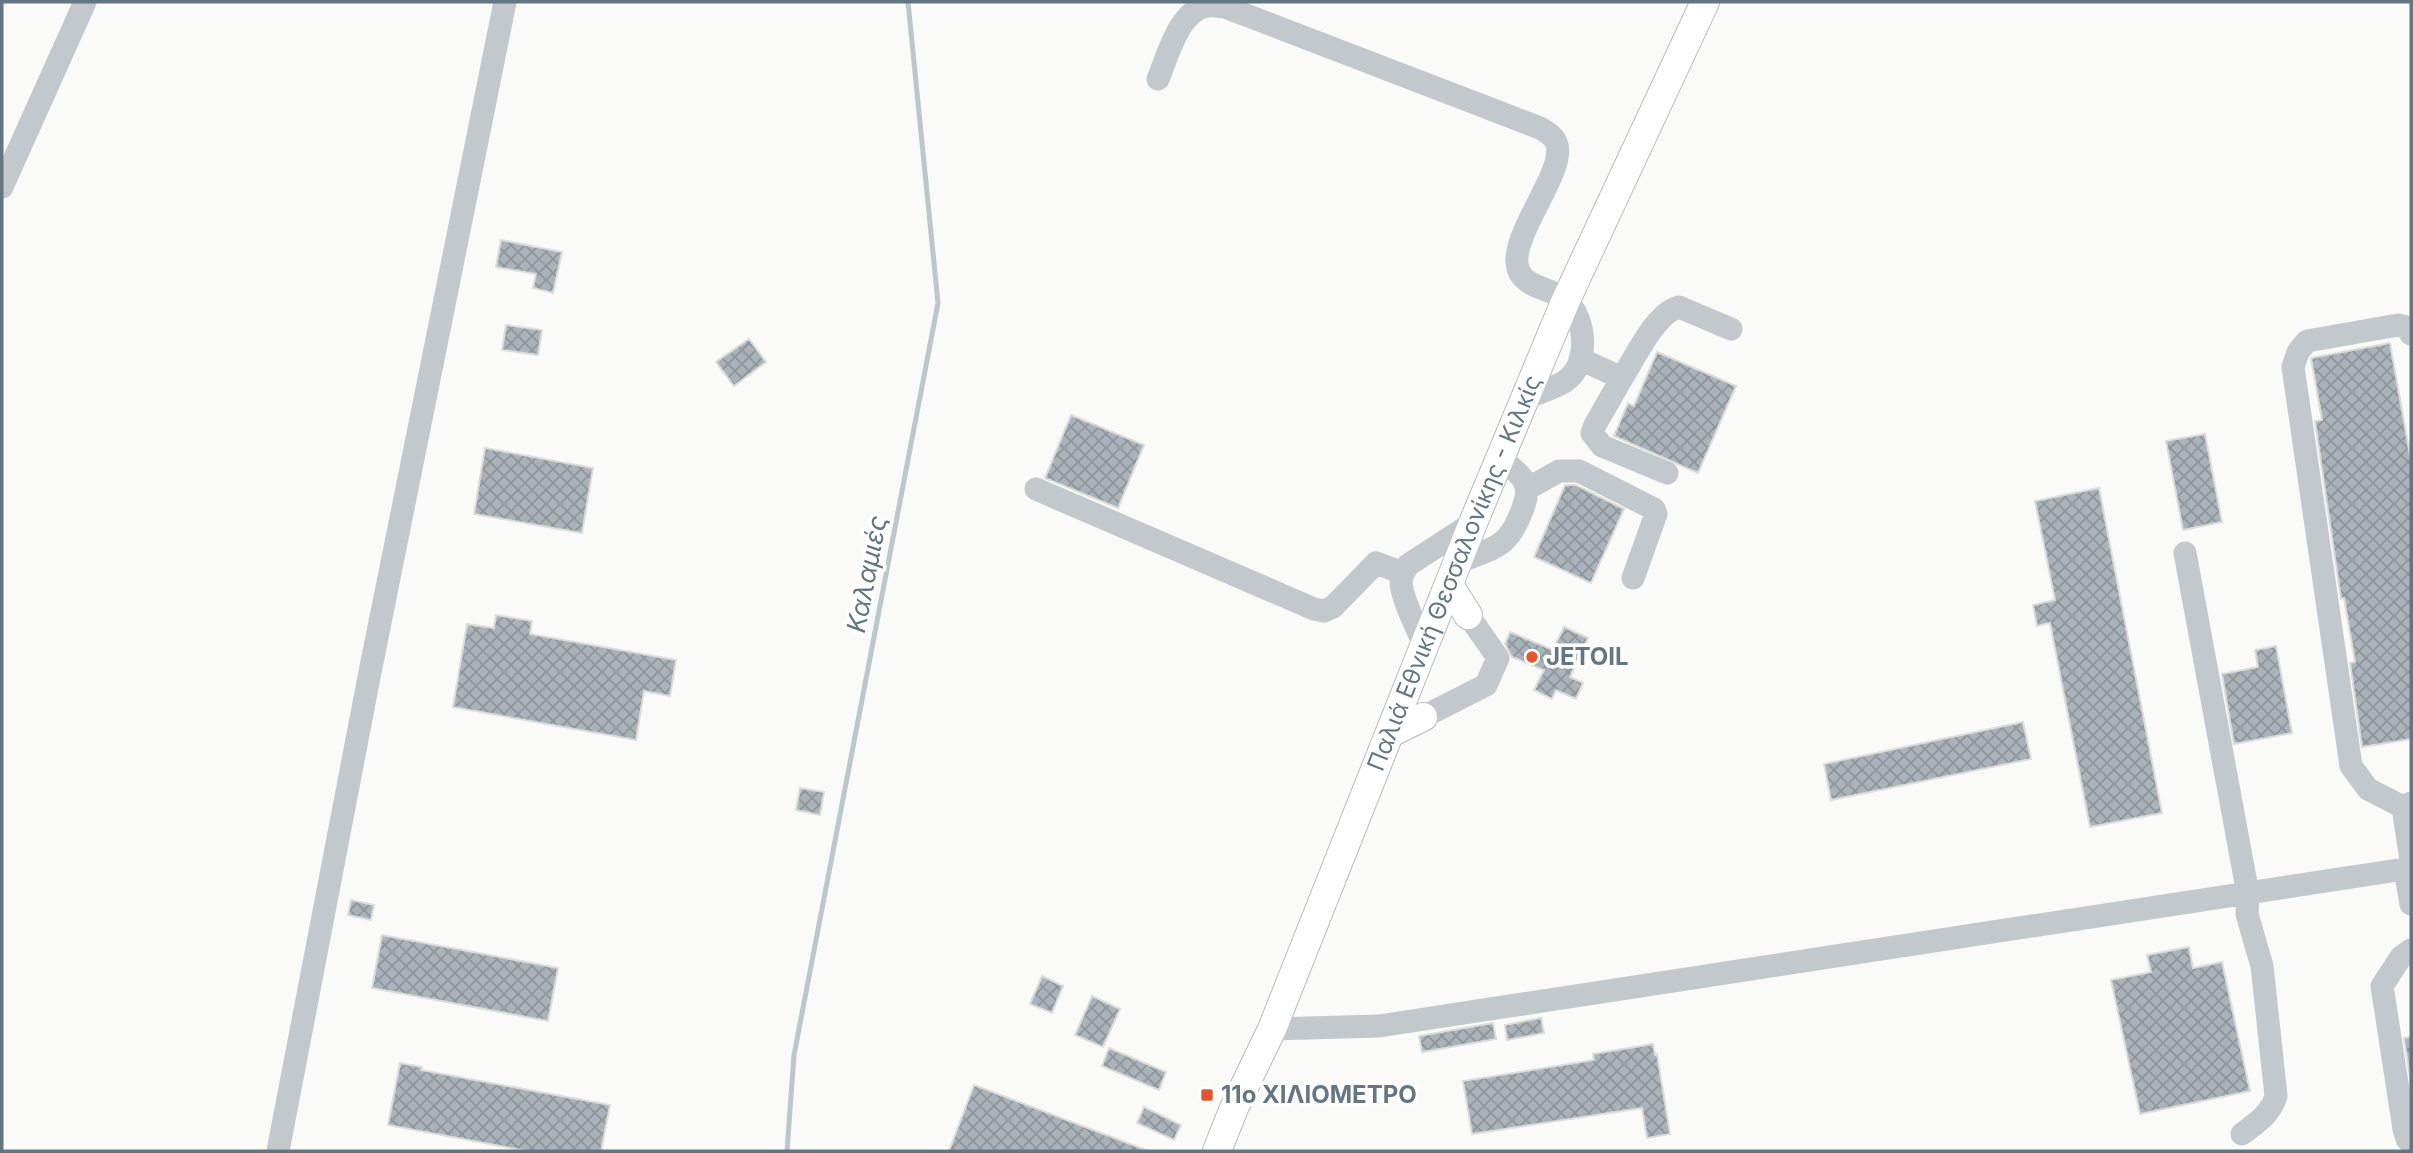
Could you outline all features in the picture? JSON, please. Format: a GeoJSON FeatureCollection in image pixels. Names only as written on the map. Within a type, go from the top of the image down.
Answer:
{"type":"FeatureCollection","features":[{"type":"Feature","properties":{"kind":"main road","name":"Παλιά Εθνική Θεσσαλονίκης - Κιλκίς"},"geometry":{"type":"LineString","coordinates":[[1217,1151],[1234,1108],[1272,1029],[1473,523],[1566,299],[1705,2]]}},
{"type":"Feature","properties":{"kind":"main road"},"geometry":{"type":"LineString","coordinates":[[1453,574],[1468,614]]}},
{"type":"Feature","properties":{"kind":"main road"},"geometry":{"type":"LineString","coordinates":[[1390,733],[1423,717]]}},
{"type":"Feature","properties":{"kind":"street"},"geometry":{"type":"LineString","coordinates":[[2,187],[85,2]]}},
{"type":"Feature","properties":{"kind":"street"},"geometry":{"type":"LineString","coordinates":[[278,1151],[370,672],[505,2]]}},
{"type":"Feature","properties":{"kind":"street"},"geometry":{"type":"LineString","coordinates":[[1158,79],[1184,19],[1207,6],[1225,7],[1540,128],[1552,137],[1557,145],[1555,168],[1519,245],[1517,262],[1520,273],[1531,283],[1566,299],[1579,321],[1584,345],[1580,359],[1565,381],[1524,399]]}},
{"type":"Feature","properties":{"kind":"street"},"geometry":{"type":"LineString","coordinates":[[1667,473],[1602,446],[1592,433],[1595,425],[1660,319],[1673,308],[1679,307],[1731,329]]}},
{"type":"Feature","properties":{"kind":"street"},"geometry":{"type":"LineString","coordinates":[[2411,334],[2406,327],[2398,325],[2307,341],[2298,352],[2294,367],[2351,766],[2368,789],[2407,805],[2411,904]]}},
{"type":"Feature","properties":{"kind":"street"},"geometry":{"type":"LineString","coordinates":[[1580,359],[1622,378]]}},
{"type":"Feature","properties":{"kind":"street"},"geometry":{"type":"LineString","coordinates":[[1453,574],[1496,547],[1514,531],[1527,489],[1522,478],[1500,458]]}},
{"type":"Feature","properties":{"kind":"street"},"geometry":{"type":"LineString","coordinates":[[1527,489],[1559,471],[1578,471],[1654,509],[1656,514],[1633,578]]}},
{"type":"Feature","properties":{"kind":"street"},"geometry":{"type":"LineString","coordinates":[[1036,489],[1314,609],[1324,611],[1333,607],[1376,563],[1403,573]]}},
{"type":"Feature","properties":{"kind":"street"},"geometry":{"type":"LineString","coordinates":[[1425,648],[1405,596],[1401,582],[1403,573],[1408,565],[1473,523]]}},
{"type":"Feature","properties":{"kind":"street"},"geometry":{"type":"LineString","coordinates":[[2185,553],[2248,894],[2247,914],[2262,966],[2276,1096],[2266,1115],[2242,1134]]}},
{"type":"Feature","properties":{"kind":"street"},"geometry":{"type":"LineString","coordinates":[[1423,717],[1486,685],[1497,658],[1468,614]]}},
{"type":"Feature","properties":{"kind":"street"},"geometry":{"type":"LineString","coordinates":[[1272,1029],[1379,1026],[2248,894],[2409,866]]}},
{"type":"Feature","properties":{"kind":"street"},"geometry":{"type":"LineString","coordinates":[[2411,950],[2401,957],[2382,986],[2404,1129],[2411,1143]]}},
{"type":"Feature","properties":{"kind":"building"},"geometry":{"type":"Polygon","coordinates":[[[501,240],[562,252],[553,293],[533,288],[536,274],[496,267],[501,240]]]}},
{"type":"Feature","properties":{"kind":"building"},"geometry":{"type":"Polygon","coordinates":[[[506,325],[542,330],[538,355],[502,350],[506,325]]]}},
{"type":"Feature","properties":{"kind":"building"},"geometry":{"type":"Polygon","coordinates":[[[749,339],[766,362],[734,386],[716,362],[749,339]]]}},
{"type":"Feature","properties":{"kind":"building"},"geometry":{"type":"Polygon","coordinates":[[[2390,343],[2411,461],[2411,739],[2362,747],[2350,663],[2355,662],[2344,598],[2341,599],[2315,421],[2322,420],[2311,358],[2390,343]]]}},
{"type":"Feature","properties":{"kind":"building"},"geometry":{"type":"Polygon","coordinates":[[[1657,352],[1736,386],[1698,473],[1614,436],[1628,403],[1634,406],[1657,352]]]}},
{"type":"Feature","properties":{"kind":"building"},"geometry":{"type":"Polygon","coordinates":[[[1071,415],[1144,445],[1118,508],[1045,478],[1071,415]]]}},
{"type":"Feature","properties":{"kind":"building"},"geometry":{"type":"Polygon","coordinates":[[[2205,434],[2222,522],[2183,530],[2166,441],[2205,434]]]}},
{"type":"Feature","properties":{"kind":"building"},"geometry":{"type":"Polygon","coordinates":[[[485,448],[593,468],[582,533],[474,514],[485,448]]]}},
{"type":"Feature","properties":{"kind":"building"},"geometry":{"type":"Polygon","coordinates":[[[1565,485],[1576,485],[1624,509],[1591,583],[1534,557],[1565,485]]]}},
{"type":"Feature","properties":{"kind":"building"},"geometry":{"type":"Polygon","coordinates":[[[2099,488],[2162,813],[2090,827],[2050,623],[2037,626],[2033,605],[2055,600],[2035,501],[2099,488]]]}},
{"type":"Feature","properties":{"kind":"building"},"geometry":{"type":"Polygon","coordinates":[[[496,615],[532,621],[530,634],[676,660],[670,696],[644,691],[636,740],[453,707],[467,624],[494,628],[496,615]]]}},
{"type":"Feature","properties":{"kind":"building"},"geometry":{"type":"Polygon","coordinates":[[[1564,627],[1588,638],[1570,677],[1583,683],[1576,699],[1556,690],[1552,699],[1534,690],[1544,670],[1512,657],[1505,644],[1510,632],[1553,650],[1564,627]]]}},
{"type":"Feature","properties":{"kind":"building"},"geometry":{"type":"Polygon","coordinates":[[[2276,646],[2292,733],[2234,744],[2222,674],[2258,667],[2255,650],[2276,646]]]}},
{"type":"Feature","properties":{"kind":"building"},"geometry":{"type":"Polygon","coordinates":[[[2023,722],[2031,759],[1831,800],[1824,764],[2023,722]]]}},
{"type":"Feature","properties":{"kind":"building"},"geometry":{"type":"Polygon","coordinates":[[[800,788],[824,792],[820,815],[796,810],[800,788]]]}},
{"type":"Feature","properties":{"kind":"building"},"geometry":{"type":"Polygon","coordinates":[[[351,900],[374,905],[371,920],[348,915],[351,900]]]}},
{"type":"Feature","properties":{"kind":"building"},"geometry":{"type":"Polygon","coordinates":[[[382,935],[558,968],[548,1021],[372,988],[382,935]]]}},
{"type":"Feature","properties":{"kind":"building"},"geometry":{"type":"Polygon","coordinates":[[[2189,947],[2193,968],[2222,962],[2250,1091],[2140,1114],[2111,980],[2151,972],[2147,955],[2189,947]]]}},
{"type":"Feature","properties":{"kind":"building"},"geometry":{"type":"Polygon","coordinates":[[[1042,976],[1063,986],[1052,1013],[1030,1004],[1042,976]]]}},
{"type":"Feature","properties":{"kind":"building"},"geometry":{"type":"Polygon","coordinates":[[[1092,996],[1120,1009],[1103,1047],[1075,1035],[1092,996]]]}},
{"type":"Feature","properties":{"kind":"building"},"geometry":{"type":"Polygon","coordinates":[[[1541,1018],[1544,1033],[1507,1040],[1505,1025],[1541,1018]]]}},
{"type":"Feature","properties":{"kind":"building"},"geometry":{"type":"Polygon","coordinates":[[[1493,1023],[1496,1039],[1422,1052],[1419,1036],[1493,1023]]]}},
{"type":"Feature","properties":{"kind":"building"},"geometry":{"type":"Polygon","coordinates":[[[2411,1037],[2411,1084],[2404,1038],[2411,1037]]]}},
{"type":"Feature","properties":{"kind":"building"},"geometry":{"type":"Polygon","coordinates":[[[1653,1044],[1670,1134],[1647,1138],[1642,1108],[1472,1134],[1463,1081],[1594,1060],[1593,1054],[1653,1044]]]}},
{"type":"Feature","properties":{"kind":"building"},"geometry":{"type":"Polygon","coordinates":[[[1109,1048],[1166,1072],[1159,1090],[1102,1066],[1109,1048]]]}},
{"type":"Feature","properties":{"kind":"building"},"geometry":{"type":"Polygon","coordinates":[[[400,1063],[422,1067],[421,1070],[610,1105],[601,1151],[527,1151],[388,1125],[400,1063]]]}},
{"type":"Feature","properties":{"kind":"building"},"geometry":{"type":"Polygon","coordinates":[[[974,1085],[1146,1150],[1146,1151],[949,1151],[974,1085]]]}},
{"type":"Feature","properties":{"kind":"building"},"geometry":{"type":"Polygon","coordinates":[[[1144,1107],[1181,1125],[1174,1140],[1137,1123],[1144,1107]]]}},
{"type":"Feature","properties":{"kind":"waterway","name":"Καλαμιές"},"geometry":{"type":"LineString","coordinates":[[787,1151],[794,1055],[938,303],[908,2]]}},
{"type":"Feature","properties":{"kind":"place","name":"JETOIL"},"geometry":{"type":"Point","coordinates":[1532,657]}},
{"type":"Feature","properties":{"kind":"place","name":"11ο ΧΙΛΙΟΜΕΤΡΟ"},"geometry":{"type":"Point","coordinates":[1207,1095]}}]}
